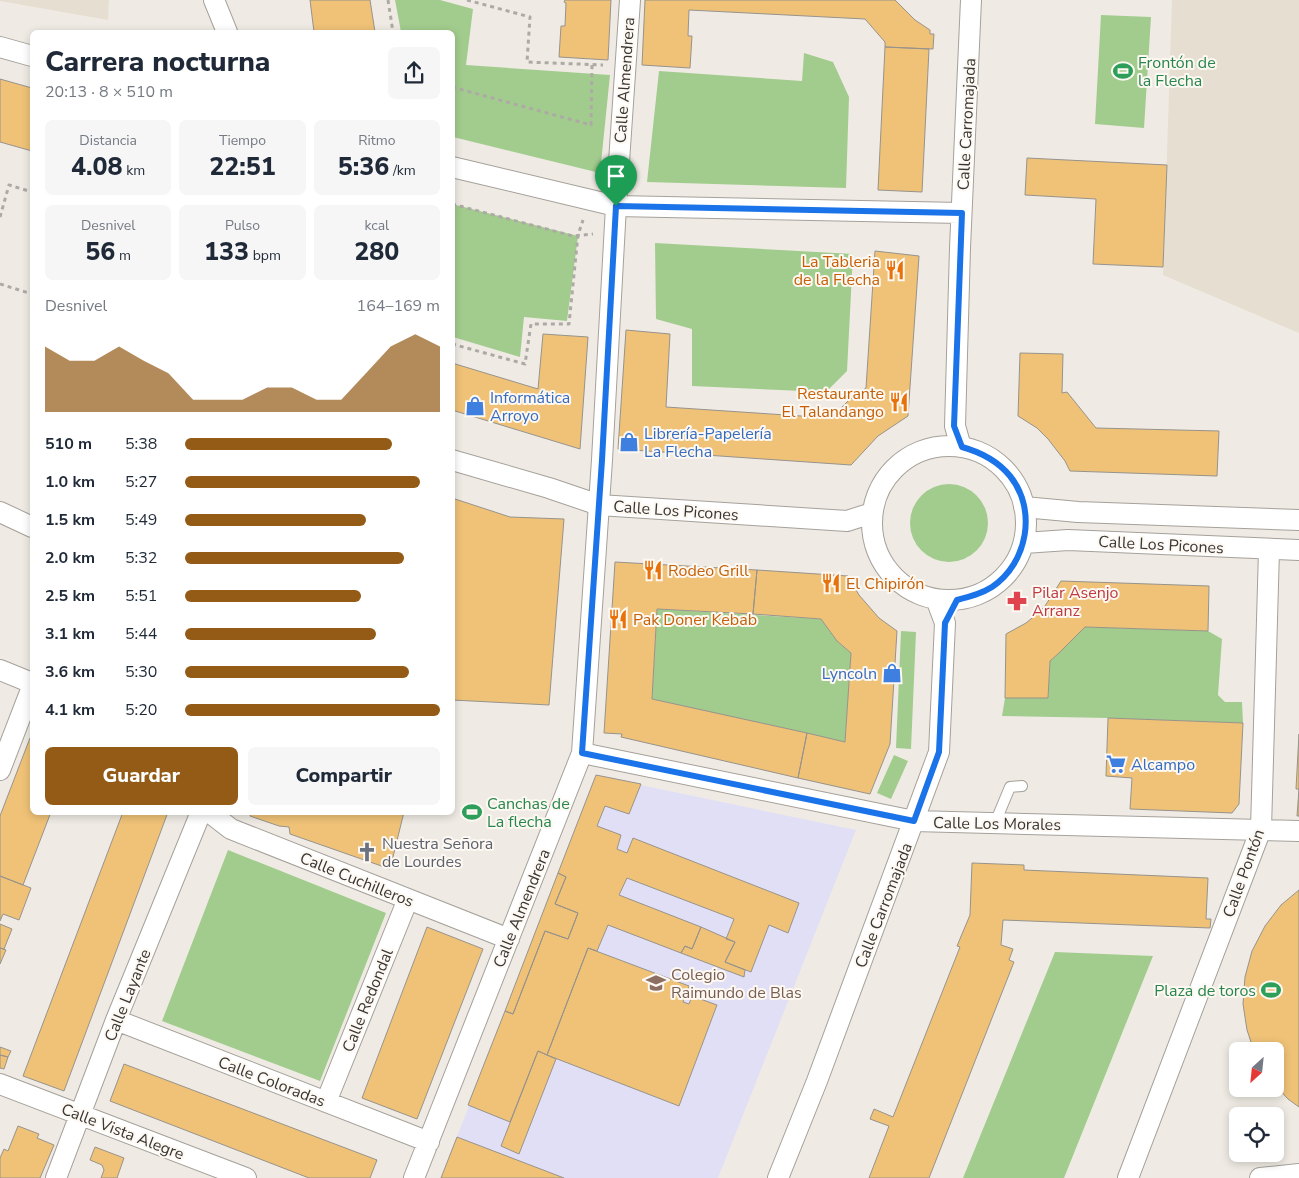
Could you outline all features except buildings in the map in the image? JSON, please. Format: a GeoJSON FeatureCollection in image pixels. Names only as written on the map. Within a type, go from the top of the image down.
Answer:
{"type":"FeatureCollection","features":[{"type":"Feature","properties":{"kind":"street"},"geometry":{"type":"LineString","coordinates":[[214,0],[226,30]]}},
{"type":"Feature","properties":{"kind":"street","name":"Calle Almendrera"},"geometry":{"type":"LineString","coordinates":[[414,1178],[582,753],[630,0]]}},
{"type":"Feature","properties":{"kind":"street","name":"Calle Carromajada"},"geometry":{"type":"LineString","coordinates":[[962,447],[954,426],[971,1]]}},
{"type":"Feature","properties":{"kind":"street"},"geometry":{"type":"LineString","coordinates":[[0,47],[30,55]]}},
{"type":"Feature","properties":{"kind":"street"},"geometry":{"type":"LineString","coordinates":[[455,168],[616,206],[962,213]]}},
{"type":"Feature","properties":{"kind":"street"},"geometry":{"type":"LineString","coordinates":[[941,446],[954,426]]}},
{"type":"Feature","properties":{"kind":"street"},"geometry":{"type":"LineString","coordinates":[[941,446],[962,447],[976,451],[994,461],[1010,476],[1019,490],[1024,507],[1026,525],[1024,543],[1017,560],[1007,574],[993,587],[977,595],[957,600],[936,599],[921,595],[907,588],[884,565],[875,543],[872,513],[874,502],[882,485],[893,470],[906,459],[921,451],[941,446]]}},
{"type":"Feature","properties":{"kind":"street","name":"Calle Los Picones"},"geometry":{"type":"LineString","coordinates":[[455,461],[549,488],[599,505],[847,521],[872,513]]}},
{"type":"Feature","properties":{"kind":"street","name":"Calle Los Picones"},"geometry":{"type":"LineString","coordinates":[[1024,507],[1078,512],[1299,520]]}},
{"type":"Feature","properties":{"kind":"street"},"geometry":{"type":"LineString","coordinates":[[0,512],[30,526]]}},
{"type":"Feature","properties":{"kind":"street","name":"Calle Los Picones"},"geometry":{"type":"LineString","coordinates":[[847,521],[873,534]]}},
{"type":"Feature","properties":{"kind":"street","name":"Calle Los Picones"},"geometry":{"type":"LineString","coordinates":[[1024,543],[1068,540],[1299,550]]}},
{"type":"Feature","properties":{"kind":"street","name":"Calle Pontón"},"geometry":{"type":"LineString","coordinates":[[1128,1178],[1261,829],[1269,550]]}},
{"type":"Feature","properties":{"kind":"street","name":"Calle Carromajada"},"geometry":{"type":"LineString","coordinates":[[778,1178],[939,752],[945,623],[936,599]]}},
{"type":"Feature","properties":{"kind":"street","name":"Calle Carromajada"},"geometry":{"type":"LineString","coordinates":[[945,623],[957,600]]}},
{"type":"Feature","properties":{"kind":"street"},"geometry":{"type":"LineString","coordinates":[[0,670],[30,681]]}},
{"type":"Feature","properties":{"kind":"street"},"geometry":{"type":"LineString","coordinates":[[0,770],[30,692]]}},
{"type":"Feature","properties":{"kind":"street","name":"Calle Los Morales"},"geometry":{"type":"LineString","coordinates":[[582,753],[914,821],[1299,830]]}},
{"type":"Feature","properties":{"kind":"street","name":"Calle Layante"},"geometry":{"type":"LineString","coordinates":[[56,1178],[116,1020],[200,815]]}},
{"type":"Feature","properties":{"kind":"street","name":"Calle Cuchilleros"},"geometry":{"type":"LineString","coordinates":[[213,815],[231,829],[509,939]]}},
{"type":"Feature","properties":{"kind":"street","name":"Calle Redondal"},"geometry":{"type":"LineString","coordinates":[[326,1102],[408,899]]}},
{"type":"Feature","properties":{"kind":"street","name":"Calle Coloradas"},"geometry":{"type":"LineString","coordinates":[[116,1020],[429,1142]]}},
{"type":"Feature","properties":{"kind":"street","name":"Calle Vista Alegre"},"geometry":{"type":"LineString","coordinates":[[0,1084],[246,1178]]}},
{"type":"Feature","properties":{"kind":"street"},"geometry":{"type":"LineString","coordinates":[[1260,1178],[1299,1174]]}},
{"type":"Feature","properties":{"kind":"lane"},"geometry":{"type":"LineString","coordinates":[[994,823],[1010,787],[1022,786]]}},
{"type":"Feature","properties":{"kind":"path"},"geometry":{"type":"LineString","coordinates":[[388,0],[393,30]]}},
{"type":"Feature","properties":{"kind":"path"},"geometry":{"type":"LineString","coordinates":[[467,0],[530,17],[527,62],[607,65]]}},
{"type":"Feature","properties":{"kind":"path"},"geometry":{"type":"LineString","coordinates":[[455,88],[592,125],[592,65]]}},
{"type":"Feature","properties":{"kind":"path"},"geometry":{"type":"LineString","coordinates":[[0,217],[9,185],[30,191]]}},
{"type":"Feature","properties":{"kind":"path"},"geometry":{"type":"LineString","coordinates":[[455,205],[573,236],[578,235],[569,324],[531,324],[525,364],[455,345]]}},
{"type":"Feature","properties":{"kind":"path"},"geometry":{"type":"LineString","coordinates":[[0,284],[30,293]]}},
{"type":"Feature","properties":{"kind":"shaded area"},"geometry":{"type":"Polygon","coordinates":[[[109,0],[108,20],[0,1],[109,0]]]}},
{"type":"Feature","properties":{"kind":"shaded area"},"geometry":{"type":"Polygon","coordinates":[[[1172,0],[1299,0],[1299,333],[1163,275],[1172,0]]]}},
{"type":"Feature","properties":{"kind":"shaded area","name":"Colegio Raimundo de Blas"},"geometry":{"type":"Polygon","coordinates":[[[597,776],[856,830],[718,1178],[441,1178],[597,776]]]}},
{"type":"Feature","properties":{"kind":"green space"},"geometry":{"type":"Polygon","coordinates":[[[395,0],[440,0],[473,9],[466,65],[610,75],[600,173],[455,137],[455,30],[401,30],[395,0]]]}},
{"type":"Feature","properties":{"kind":"green space","name":"Frontón de la Flecha"},"geometry":{"type":"Polygon","coordinates":[[[1101,15],[1151,17],[1144,128],[1095,124],[1101,15]]]}},
{"type":"Feature","properties":{"kind":"green space"},"geometry":{"type":"Polygon","coordinates":[[[804,53],[833,62],[849,97],[846,188],[647,182],[659,71],[802,81],[804,53]]]}},
{"type":"Feature","properties":{"kind":"green space"},"geometry":{"type":"Polygon","coordinates":[[[455,205],[578,236],[567,321],[524,317],[520,357],[455,338],[455,205]]]}},
{"type":"Feature","properties":{"kind":"green space"},"geometry":{"type":"Polygon","coordinates":[[[655,243],[853,254],[847,371],[826,392],[692,386],[692,329],[656,319],[655,243]]]}},
{"type":"Feature","properties":{"kind":"green space"},"geometry":{"type":"Polygon","coordinates":[[[941,484],[957,484],[971,490],[982,501],[988,515],[988,531],[982,545],[971,556],[957,562],[941,562],[927,556],[916,545],[910,531],[910,515],[916,501],[927,490],[941,484]]]}},
{"type":"Feature","properties":{"kind":"green space"},"geometry":{"type":"Polygon","coordinates":[[[657,609],[821,619],[837,641],[851,653],[845,742],[652,699],[657,609]]]}},
{"type":"Feature","properties":{"kind":"green space"},"geometry":{"type":"Polygon","coordinates":[[[1085,627],[1208,631],[1222,639],[1218,695],[1225,702],[1242,702],[1243,723],[1002,716],[1005,698],[1048,698],[1050,661],[1085,627]]]}},
{"type":"Feature","properties":{"kind":"green space"},"geometry":{"type":"Polygon","coordinates":[[[901,631],[916,632],[911,749],[896,748],[901,631]]]}},
{"type":"Feature","properties":{"kind":"green space"},"geometry":{"type":"Polygon","coordinates":[[[894,755],[908,761],[891,799],[877,793],[894,755]]]}},
{"type":"Feature","properties":{"kind":"green space"},"geometry":{"type":"Polygon","coordinates":[[[228,850],[386,913],[320,1081],[162,1021],[228,850]]]}},
{"type":"Feature","properties":{"kind":"green space"},"geometry":{"type":"Polygon","coordinates":[[[1055,952],[1153,956],[1064,1178],[963,1178],[1055,952]]]}},
{"type":"Feature","properties":{"kind":"place","name":"Frontón de la Flecha"},"geometry":{"type":"Point","coordinates":[1123,71]}},
{"type":"Feature","properties":{"kind":"place","name":"La Tableria de la Flecha"},"geometry":{"type":"Point","coordinates":[895,270]}},
{"type":"Feature","properties":{"kind":"place","name":"Restaurante El Talandango"},"geometry":{"type":"Point","coordinates":[899,402]}},
{"type":"Feature","properties":{"kind":"place","name":"Informática Arroyo"},"geometry":{"type":"Point","coordinates":[475,406]}},
{"type":"Feature","properties":{"kind":"place","name":"Librería-Papelería La Flecha"},"geometry":{"type":"Point","coordinates":[629,442]}},
{"type":"Feature","properties":{"kind":"place","name":"Rodeo Grill"},"geometry":{"type":"Point","coordinates":[653,570]}},
{"type":"Feature","properties":{"kind":"place","name":"El Chipirón"},"geometry":{"type":"Point","coordinates":[831,583]}},
{"type":"Feature","properties":{"kind":"place","name":"Pilar Asenjo Arranz"},"geometry":{"type":"Point","coordinates":[1017,601]}},
{"type":"Feature","properties":{"kind":"place","name":"Pak Doner Kebab"},"geometry":{"type":"Point","coordinates":[618,619]}},
{"type":"Feature","properties":{"kind":"place","name":"Lyncoln"},"geometry":{"type":"Point","coordinates":[892,673]}},
{"type":"Feature","properties":{"kind":"place","name":"Alcampo"},"geometry":{"type":"Point","coordinates":[1116,764]}},
{"type":"Feature","properties":{"kind":"place","name":"Canchas de La flecha"},"geometry":{"type":"Point","coordinates":[472,812]}},
{"type":"Feature","properties":{"kind":"place","name":"Nuestra Señora de Lourdes"},"geometry":{"type":"Point","coordinates":[367,852]}},
{"type":"Feature","properties":{"kind":"place","name":"Colegio Raimundo de Blas"},"geometry":{"type":"Point","coordinates":[656,983]}},
{"type":"Feature","properties":{"kind":"place","name":"Plaza de toros"},"geometry":{"type":"Point","coordinates":[1271,990]}},
{"type":"Feature","properties":{"kind":"route"},"geometry":{"type":"LineString","coordinates":[[616,206],[962,213],[954,426],[962,447],[976,451],[994,461],[1010,476],[1019,490],[1024,507],[1026,525],[1024,543],[1017,560],[1007,574],[993,587],[977,595],[957,600],[945,623],[939,752],[914,821],[582,753],[602,460],[616,206]]}}]}
